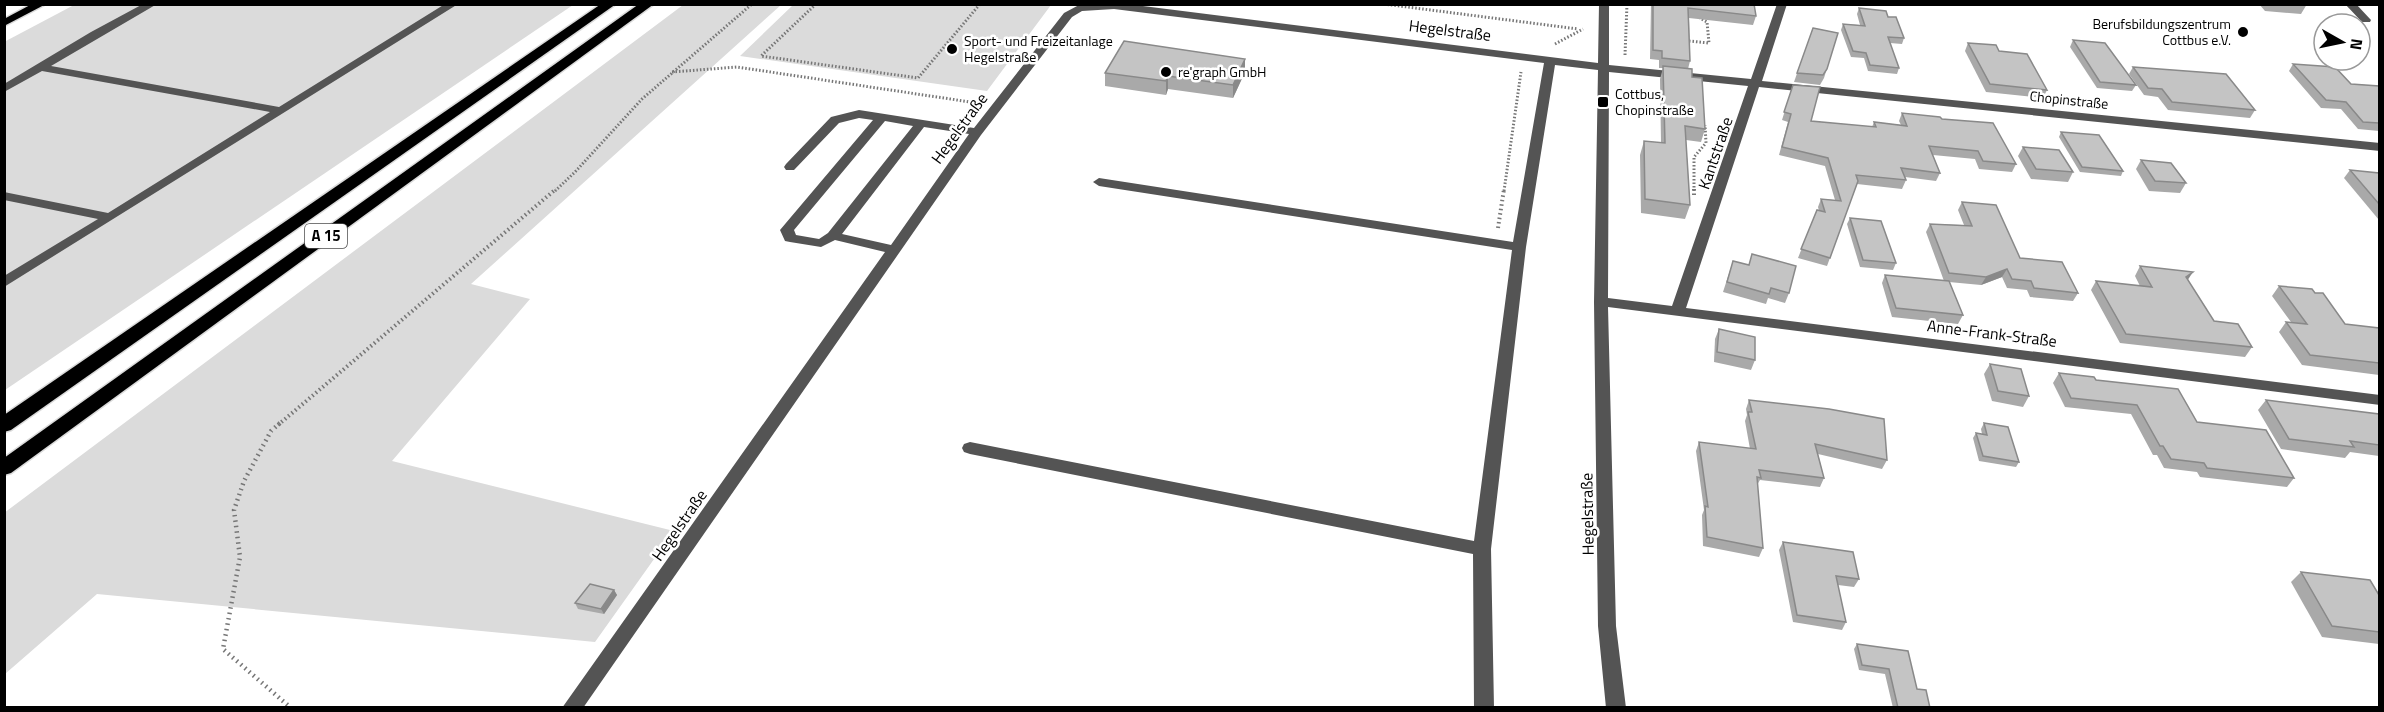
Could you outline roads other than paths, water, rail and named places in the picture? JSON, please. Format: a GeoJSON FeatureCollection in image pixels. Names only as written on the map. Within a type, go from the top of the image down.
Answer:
{"type":"FeatureCollection","features":[{"type":"Feature","properties":{"kind":"highway","name":"A 15"},"geometry":{"type":"LineString","coordinates":[[4,425],[609,4]]}},
{"type":"Feature","properties":{"kind":"highway","name":"A 15"},"geometry":{"type":"LineString","coordinates":[[4,468],[648,4]]}},
{"type":"Feature","properties":{"kind":"main road"},"geometry":{"type":"LineString","coordinates":[[4,23],[40,4]]}},
{"type":"Feature","properties":{"kind":"street"},"geometry":{"type":"LineString","coordinates":[[4,89],[95,34],[152,4]]}},
{"type":"Feature","properties":{"kind":"street"},"geometry":{"type":"LineString","coordinates":[[4,283],[453,4]]}},
{"type":"Feature","properties":{"kind":"street","name":"Hegelstraße"},"geometry":{"type":"LineString","coordinates":[[1604,4],[1601,302],[1607,626],[1616,708]]}},
{"type":"Feature","properties":{"kind":"street","name":"Kantstraße"},"geometry":{"type":"LineString","coordinates":[[1677,312],[1782,4]]}},
{"type":"Feature","properties":{"kind":"street","name":"Hegelstraße"},"geometry":{"type":"LineString","coordinates":[[572,708],[977,132],[1068,15],[1079,8],[1114,6],[1550,61],[1756,84]]}},
{"type":"Feature","properties":{"kind":"street"},"geometry":{"type":"LineString","coordinates":[[1484,708],[1482,549],[1519,247],[1550,61]]}},
{"type":"Feature","properties":{"kind":"street"},"geometry":{"type":"LineString","coordinates":[[40,67],[282,111]]}},
{"type":"Feature","properties":{"kind":"street","name":"Chopinstraße"},"geometry":{"type":"LineString","coordinates":[[1756,84],[2379,147]]}},
{"type":"Feature","properties":{"kind":"street"},"geometry":{"type":"LineString","coordinates":[[790,167],[835,120],[859,114],[977,132]]}},
{"type":"Feature","properties":{"kind":"street"},"geometry":{"type":"LineString","coordinates":[[882,117],[787,230],[790,238],[821,243],[833,236],[921,123]]}},
{"type":"Feature","properties":{"kind":"street"},"geometry":{"type":"LineString","coordinates":[[1100,182],[1519,247]]}},
{"type":"Feature","properties":{"kind":"street"},"geometry":{"type":"LineString","coordinates":[[4,196],[110,217]]}},
{"type":"Feature","properties":{"kind":"street"},"geometry":{"type":"LineString","coordinates":[[833,236],[895,250]]}},
{"type":"Feature","properties":{"kind":"street","name":"Anne-Frank-Straße"},"geometry":{"type":"LineString","coordinates":[[1601,302],[2379,400]]}},
{"type":"Feature","properties":{"kind":"street"},"geometry":{"type":"LineString","coordinates":[[970,448],[1482,549]]}},
{"type":"Feature","properties":{"kind":"place","name":"Berufsbildungszentrum Cottbus e.V."},"geometry":{"type":"Point","coordinates":[2243,32]}},
{"type":"Feature","properties":{"kind":"place","name":"Sport- und Freizeitanlage Hegelstraße"},"geometry":{"type":"Point","coordinates":[952,49]}},
{"type":"Feature","properties":{"kind":"place","name":"re'graph GmbH"},"geometry":{"type":"Point","coordinates":[1166,72]}},
{"type":"Feature","properties":{"kind":"place","name":"Cottbus, Chopinstraße"},"geometry":{"type":"Point","coordinates":[1603,102]}}]}
